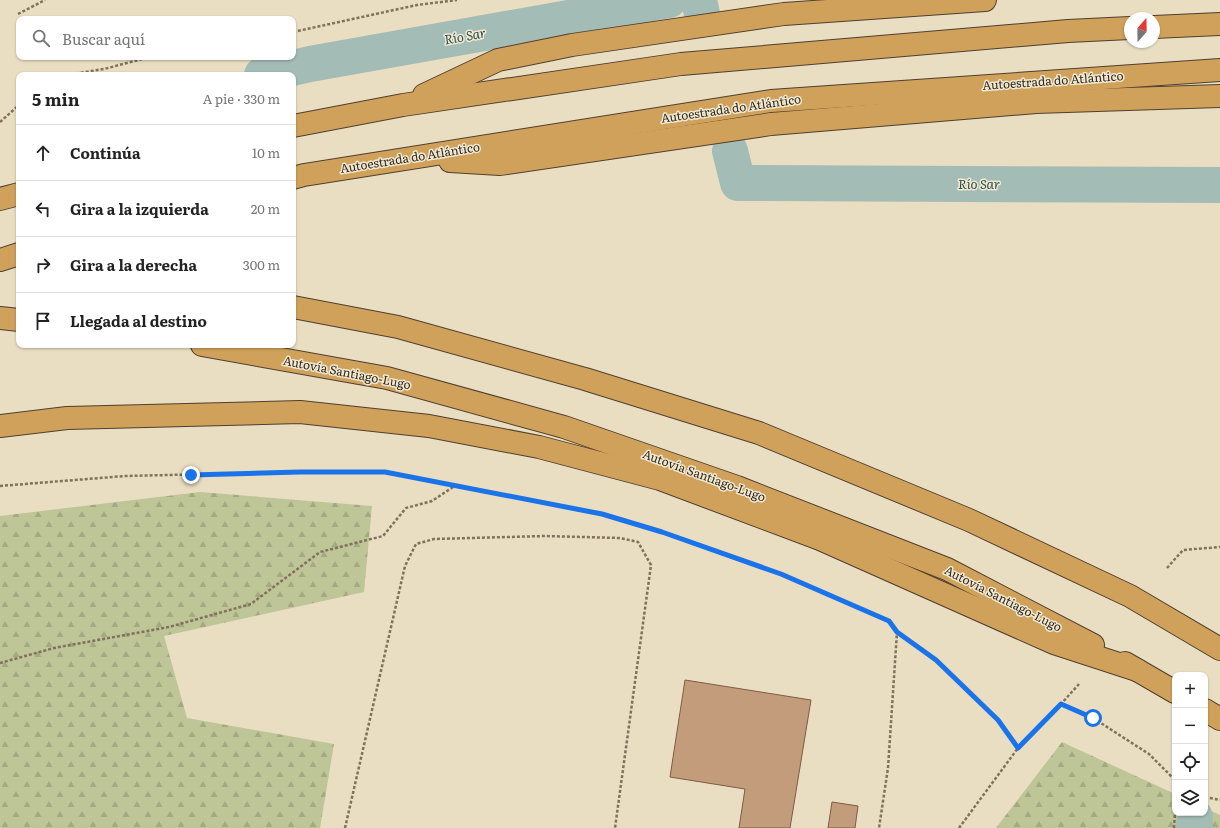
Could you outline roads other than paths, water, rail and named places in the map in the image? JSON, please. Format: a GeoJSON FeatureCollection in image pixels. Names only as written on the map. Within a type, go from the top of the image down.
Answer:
{"type":"FeatureCollection","features":[{"type":"Feature","properties":{"kind":"highway"},"geometry":{"type":"LineString","coordinates":[[403,105],[498,60],[572,45],[784,14],[985,0]]}},
{"type":"Feature","properties":{"kind":"highway"},"geometry":{"type":"LineString","coordinates":[[1160,27],[1220,24]]}},
{"type":"Feature","properties":{"kind":"highway"},"geometry":{"type":"LineString","coordinates":[[296,125],[403,105],[681,64],[1068,31],[1124,28]]}},
{"type":"Feature","properties":{"kind":"highway","name":"Autoestrada do Atlántico"},"geometry":{"type":"LineString","coordinates":[[296,177],[771,101],[1220,70]]}},
{"type":"Feature","properties":{"kind":"highway"},"geometry":{"type":"LineString","coordinates":[[407,159],[500,164],[771,124],[1036,102],[1220,96]]}},
{"type":"Feature","properties":{"kind":"highway"},"geometry":{"type":"LineString","coordinates":[[0,199],[16,195]]}},
{"type":"Feature","properties":{"kind":"highway"},"geometry":{"type":"LineString","coordinates":[[0,260],[16,255]]}},
{"type":"Feature","properties":{"kind":"highway"},"geometry":{"type":"LineString","coordinates":[[0,263],[16,265]]}},
{"type":"Feature","properties":{"kind":"highway"},"geometry":{"type":"LineString","coordinates":[[296,308],[398,327],[584,379],[759,433],[969,520],[1130,596],[1220,649]]}},
{"type":"Feature","properties":{"kind":"highway","name":"Autovía Santiago-Lugo"},"geometry":{"type":"LineString","coordinates":[[219,348],[387,378],[564,427],[737,487],[948,569],[1103,650],[1172,690]]}},
{"type":"Feature","properties":{"kind":"highway"},"geometry":{"type":"LineString","coordinates":[[0,426],[67,418],[300,412],[429,426],[539,447],[660,480],[820,539],[1054,643],[1137,670]]}},
{"type":"Feature","properties":{"kind":"highway"},"geometry":{"type":"LineString","coordinates":[[1208,712],[1220,719]]}},
{"type":"Feature","properties":{"kind":"waterway","name":"Río Sar"},"geometry":{"type":"LineString","coordinates":[[275,72],[310,64],[669,0]]}},
{"type":"Feature","properties":{"kind":"waterway","name":"Río Sar"},"geometry":{"type":"LineString","coordinates":[[699,0],[702,14]]}},
{"type":"Feature","properties":{"kind":"waterway","name":"Río Sar"},"geometry":{"type":"LineString","coordinates":[[730,151],[738,183],[1220,185]]}},
{"type":"Feature","properties":{"kind":"waterway"},"geometry":{"type":"LineString","coordinates":[[1194,828],[1195,817]]}}]}
